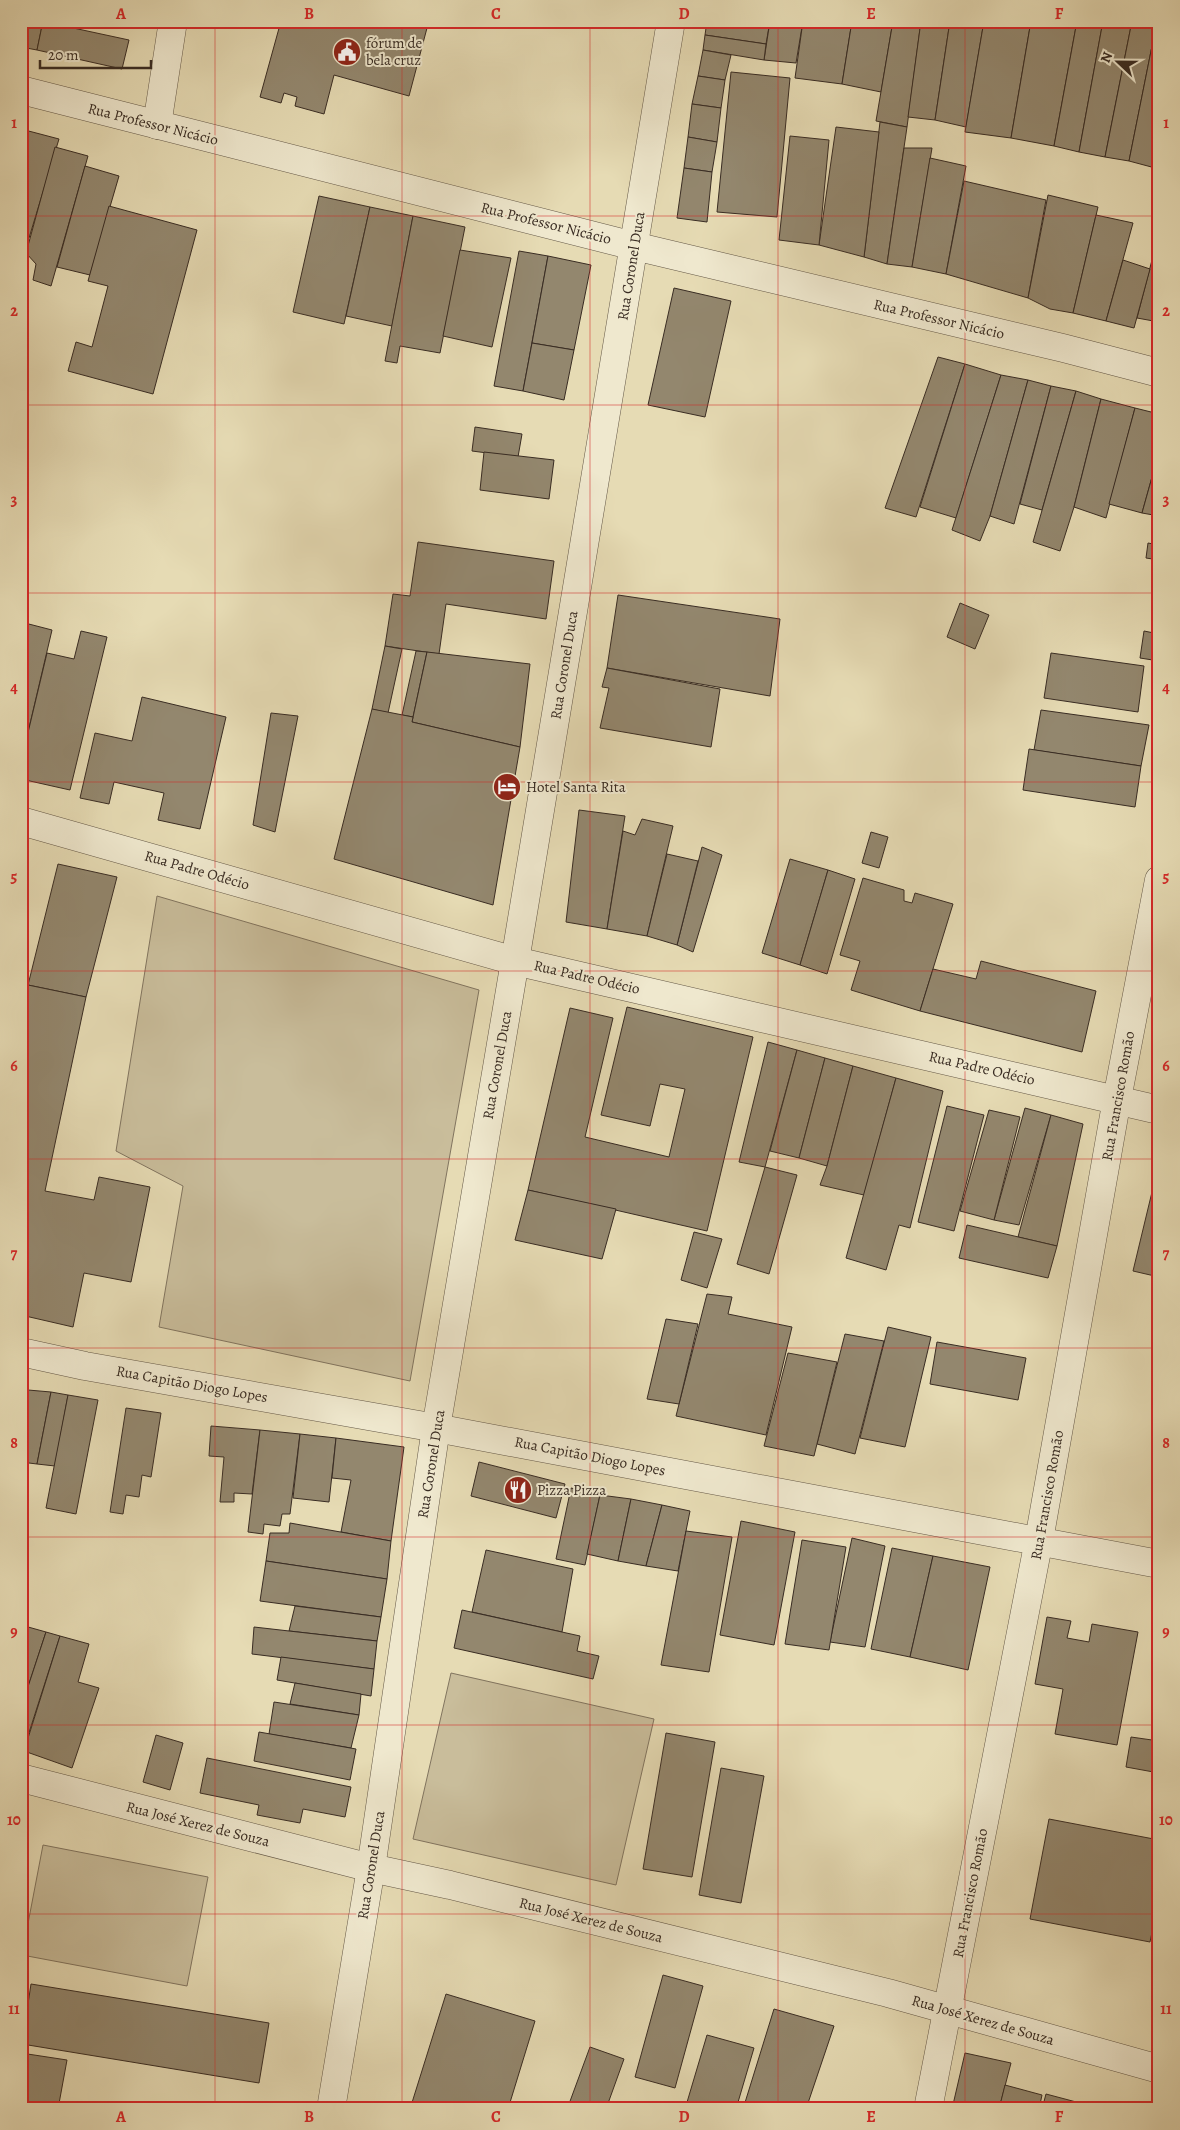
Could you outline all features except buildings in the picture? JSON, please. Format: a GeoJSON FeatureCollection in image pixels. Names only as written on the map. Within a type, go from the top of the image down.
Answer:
{"type":"FeatureCollection","features":[{"type":"Feature","properties":{"kind":"street"},"geometry":{"type":"LineString","coordinates":[[157,125],[173,21]]}},
{"type":"Feature","properties":{"kind":"street","name":"Rua Coronel Duca"},"geometry":{"type":"LineString","coordinates":[[331,2109],[371,1868],[436,1428],[670,21]]}},
{"type":"Feature","properties":{"kind":"street","name":"Rua Professor Nicácio"},"geometry":{"type":"LineString","coordinates":[[21,90],[634,246],[1053,346],[1159,374]]}},
{"type":"Feature","properties":{"kind":"street","name":"Rua Padre Odécio"},"geometry":{"type":"LineString","coordinates":[[21,821],[515,961],[1159,1110]]}},
{"type":"Feature","properties":{"kind":"street","name":"Rua Francisco Romão"},"geometry":{"type":"LineString","coordinates":[[928,2109],[1039,1540],[1117,1100],[1159,880]]}},
{"type":"Feature","properties":{"kind":"street","name":"Rua Capitão Diogo Lopes"},"geometry":{"type":"LineString","coordinates":[[21,1352],[85,1366],[436,1428],[1159,1564]]}},
{"type":"Feature","properties":{"kind":"street","name":"Rua José Xerez de Souza"},"geometry":{"type":"LineString","coordinates":[[21,1778],[371,1868],[948,2009],[1159,2069]]}},
{"type":"Feature","properties":{"kind":"shaded area"},"geometry":{"type":"Polygon","coordinates":[[[157,896],[479,990],[410,1381],[159,1327],[183,1186],[116,1151],[157,896]]]}},
{"type":"Feature","properties":{"kind":"shaded area"},"geometry":{"type":"Polygon","coordinates":[[[451,1673],[654,1719],[616,1885],[413,1839],[451,1673]]]}},
{"type":"Feature","properties":{"kind":"shaded area"},"geometry":{"type":"Polygon","coordinates":[[[43,1845],[208,1877],[187,1986],[22,1955],[43,1845]]]}},
{"type":"Feature","properties":{"kind":"place","name":"fórum de bela cruz"},"geometry":{"type":"Point","coordinates":[347,52]}},
{"type":"Feature","properties":{"kind":"place","name":"Hotel Santa Rita"},"geometry":{"type":"Point","coordinates":[507,787]}},
{"type":"Feature","properties":{"kind":"place","name":"Pizza Pizza"},"geometry":{"type":"Point","coordinates":[518,1490]}}]}
